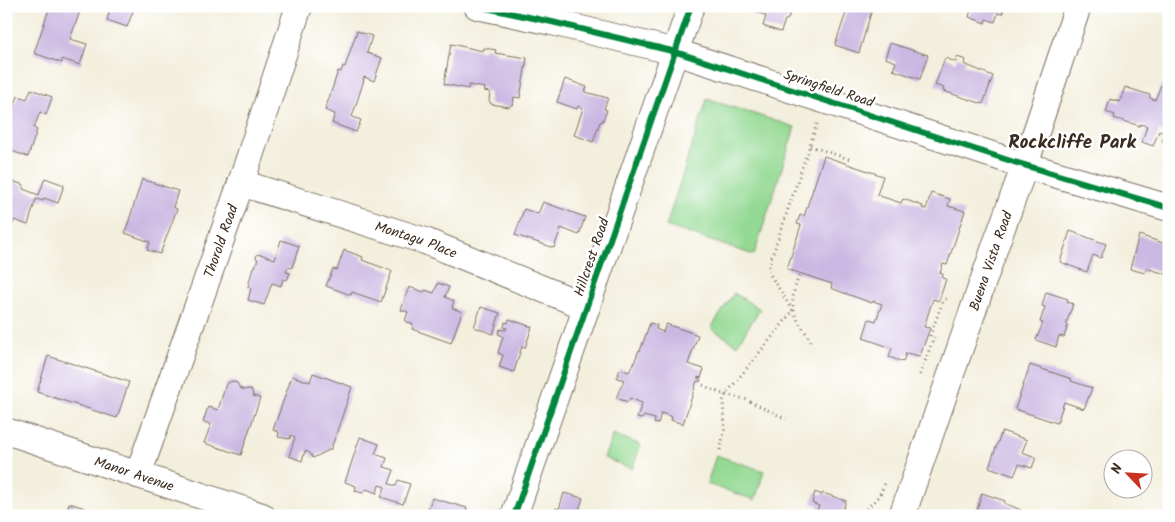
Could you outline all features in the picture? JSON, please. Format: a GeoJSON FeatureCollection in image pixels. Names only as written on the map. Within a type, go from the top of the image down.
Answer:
{"type":"FeatureCollection","features":[{"type":"Feature","properties":{"kind":"street","name":"Thorold Road"},"geometry":{"type":"LineString","coordinates":[[138,475],[241,183],[299,6]]}},
{"type":"Feature","properties":{"kind":"street","name":"Springfield Road"},"geometry":{"type":"LineString","coordinates":[[477,6],[676,52],[1026,165],[1169,208]]}},
{"type":"Feature","properties":{"kind":"street","name":"Hillcrest Road"},"geometry":{"type":"LineString","coordinates":[[514,516],[692,6]]}},
{"type":"Feature","properties":{"kind":"street","name":"Buena Vista Road"},"geometry":{"type":"LineString","coordinates":[[902,516],[993,253],[1026,165],[1078,6]]}},
{"type":"Feature","properties":{"kind":"street","name":"Montagu Place"},"geometry":{"type":"LineString","coordinates":[[241,183],[425,241],[587,307]]}},
{"type":"Feature","properties":{"kind":"street","name":"Manor Avenue"},"geometry":{"type":"LineString","coordinates":[[6,431],[262,516]]}},
{"type":"Feature","properties":{"kind":"path"},"geometry":{"type":"LineString","coordinates":[[812,343],[769,273],[769,265],[826,100]]}},
{"type":"Feature","properties":{"kind":"path"},"geometry":{"type":"LineString","coordinates":[[810,146],[852,160]]}},
{"type":"Feature","properties":{"kind":"path"},"geometry":{"type":"LineString","coordinates":[[720,450],[725,428],[723,402],[726,394],[793,311],[793,292],[799,276]]}},
{"type":"Feature","properties":{"kind":"path"},"geometry":{"type":"LineString","coordinates":[[920,375],[943,301],[946,298]]}},
{"type":"Feature","properties":{"kind":"path"},"geometry":{"type":"LineString","coordinates":[[703,385],[718,393],[745,399],[786,419]]}},
{"type":"Feature","properties":{"kind":"path"},"geometry":{"type":"LineString","coordinates":[[860,516],[879,496],[886,481]]}},
{"type":"Feature","properties":{"kind":"green space"},"geometry":{"type":"Polygon","coordinates":[[[707,99],[795,127],[754,255],[666,226],[707,99]]]}},
{"type":"Feature","properties":{"kind":"green space"},"geometry":{"type":"Polygon","coordinates":[[[734,293],[760,309],[737,345],[711,328],[734,293]]]}},
{"type":"Feature","properties":{"kind":"green space"},"geometry":{"type":"Polygon","coordinates":[[[613,434],[641,445],[632,469],[604,458],[613,434]]]}},
{"type":"Feature","properties":{"kind":"green space"},"geometry":{"type":"Polygon","coordinates":[[[716,455],[764,471],[755,500],[707,484],[716,455]]]}},
{"type":"Feature","properties":{"kind":"building"},"geometry":{"type":"Polygon","coordinates":[[[50,6],[82,6],[70,39],[87,44],[80,65],[62,59],[62,63],[34,53],[50,6]]]}},
{"type":"Feature","properties":{"kind":"building"},"geometry":{"type":"Polygon","coordinates":[[[103,6],[135,6],[127,27],[107,20],[110,9],[103,6]]]}},
{"type":"Feature","properties":{"kind":"building"},"geometry":{"type":"Polygon","coordinates":[[[759,6],[789,6],[791,10],[781,32],[763,26],[766,16],[757,12],[759,6]]]}},
{"type":"Feature","properties":{"kind":"building"},"geometry":{"type":"Polygon","coordinates":[[[828,6],[873,6],[859,53],[835,45],[846,13],[828,6]]]}},
{"type":"Feature","properties":{"kind":"building"},"geometry":{"type":"Polygon","coordinates":[[[972,6],[1005,6],[1002,14],[998,13],[995,22],[986,19],[985,23],[969,17],[972,6]]]}},
{"type":"Feature","properties":{"kind":"building"},"geometry":{"type":"Polygon","coordinates":[[[357,31],[372,36],[367,53],[382,58],[374,81],[364,77],[352,117],[361,120],[356,132],[332,123],[335,114],[325,110],[338,71],[341,72],[343,66],[345,67],[357,31]]]}},
{"type":"Feature","properties":{"kind":"building"},"geometry":{"type":"Polygon","coordinates":[[[890,43],[928,55],[920,79],[893,70],[896,62],[885,58],[890,43]]]}},
{"type":"Feature","properties":{"kind":"building"},"geometry":{"type":"Polygon","coordinates":[[[451,44],[483,51],[484,48],[496,50],[495,53],[527,58],[520,98],[514,97],[513,104],[509,107],[491,104],[489,100],[490,92],[484,91],[485,88],[469,85],[468,89],[444,84],[451,44]]]}},
{"type":"Feature","properties":{"kind":"building"},"geometry":{"type":"Polygon","coordinates":[[[957,57],[966,60],[964,64],[993,76],[983,104],[943,91],[944,88],[935,85],[945,58],[956,62],[957,57]]]}},
{"type":"Feature","properties":{"kind":"building"},"geometry":{"type":"Polygon","coordinates":[[[565,79],[587,87],[585,92],[608,98],[604,109],[607,110],[606,113],[602,122],[600,122],[593,142],[574,135],[583,108],[578,106],[577,109],[557,102],[565,79]]]}},
{"type":"Feature","properties":{"kind":"building"},"geometry":{"type":"Polygon","coordinates":[[[1161,85],[1169,87],[1169,143],[1162,141],[1165,133],[1159,131],[1153,146],[1142,142],[1147,126],[1140,124],[1140,126],[1114,118],[1115,115],[1106,112],[1110,99],[1120,102],[1125,87],[1150,95],[1150,98],[1155,100],[1161,85]]]}},
{"type":"Feature","properties":{"kind":"building"},"geometry":{"type":"Polygon","coordinates":[[[31,89],[52,97],[46,115],[40,112],[34,128],[37,130],[28,157],[6,149],[6,128],[18,96],[27,99],[31,89]]]}},
{"type":"Feature","properties":{"kind":"building"},"geometry":{"type":"Polygon","coordinates":[[[824,156],[883,176],[877,195],[901,203],[903,199],[923,206],[922,208],[926,209],[931,193],[950,199],[948,206],[965,211],[947,265],[943,264],[940,273],[943,274],[942,278],[946,279],[939,301],[933,299],[924,327],[930,328],[920,356],[906,353],[903,362],[889,357],[892,348],[863,338],[869,319],[876,321],[882,304],[873,301],[872,303],[844,293],[831,288],[832,284],[787,269],[801,225],[797,224],[800,215],[804,216],[824,156]]]}},
{"type":"Feature","properties":{"kind":"building"},"geometry":{"type":"Polygon","coordinates":[[[45,178],[64,185],[58,203],[44,198],[43,201],[36,199],[28,225],[14,220],[13,224],[6,222],[6,179],[24,185],[23,189],[39,195],[45,178]]]}},
{"type":"Feature","properties":{"kind":"building"},"geometry":{"type":"Polygon","coordinates":[[[142,179],[178,191],[173,207],[177,209],[160,254],[147,250],[150,242],[125,233],[142,179]]]}},
{"type":"Feature","properties":{"kind":"building"},"geometry":{"type":"Polygon","coordinates":[[[543,202],[585,217],[579,235],[561,228],[554,248],[515,235],[524,209],[538,214],[543,202]]]}},
{"type":"Feature","properties":{"kind":"building"},"geometry":{"type":"Polygon","coordinates":[[[1070,231],[1106,244],[1101,258],[1093,255],[1087,272],[1060,262],[1070,231]]]}},
{"type":"Feature","properties":{"kind":"building"},"geometry":{"type":"Polygon","coordinates":[[[1139,235],[1169,245],[1169,275],[1146,268],[1145,273],[1130,269],[1139,235]]]}},
{"type":"Feature","properties":{"kind":"building"},"geometry":{"type":"Polygon","coordinates":[[[281,240],[299,246],[292,268],[288,267],[286,272],[290,273],[287,280],[283,279],[281,286],[272,283],[264,305],[248,300],[251,288],[248,287],[253,267],[255,267],[258,259],[256,258],[257,254],[275,259],[281,240]]]}},
{"type":"Feature","properties":{"kind":"building"},"geometry":{"type":"Polygon","coordinates":[[[344,250],[363,257],[362,260],[392,271],[381,302],[352,292],[351,295],[326,286],[333,269],[337,270],[344,250]]]}},
{"type":"Feature","properties":{"kind":"building"},"geometry":{"type":"Polygon","coordinates":[[[438,283],[449,287],[445,297],[454,301],[452,308],[462,312],[451,343],[412,329],[413,324],[405,321],[408,312],[401,310],[409,287],[434,293],[438,283]]]}},
{"type":"Feature","properties":{"kind":"building"},"geometry":{"type":"Polygon","coordinates":[[[1046,292],[1068,299],[1067,302],[1073,304],[1064,337],[1059,336],[1056,347],[1036,340],[1043,323],[1040,322],[1045,307],[1042,306],[1046,292]]]}},
{"type":"Feature","properties":{"kind":"building"},"geometry":{"type":"Polygon","coordinates":[[[481,307],[500,313],[493,334],[474,327],[481,307]]]}},
{"type":"Feature","properties":{"kind":"building"},"geometry":{"type":"Polygon","coordinates":[[[509,319],[532,327],[525,348],[522,347],[521,349],[514,372],[499,367],[503,355],[498,353],[503,336],[498,334],[500,329],[506,330],[507,328],[504,327],[505,322],[508,323],[509,319]]]}},
{"type":"Feature","properties":{"kind":"building"},"geometry":{"type":"Polygon","coordinates":[[[650,323],[657,325],[656,329],[663,332],[666,324],[698,335],[688,364],[704,369],[701,378],[698,377],[701,380],[700,382],[697,381],[683,424],[671,420],[672,417],[661,413],[658,424],[654,423],[655,419],[644,416],[642,419],[637,418],[642,403],[630,398],[628,402],[616,398],[624,380],[617,378],[620,369],[629,372],[640,351],[650,323]]]}},
{"type":"Feature","properties":{"kind":"building"},"geometry":{"type":"Polygon","coordinates":[[[48,356],[129,382],[117,418],[37,392],[48,356]]]}},
{"type":"Feature","properties":{"kind":"building"},"geometry":{"type":"Polygon","coordinates":[[[1030,365],[1092,388],[1084,409],[1064,402],[1057,423],[1015,409],[1030,365]]]}},
{"type":"Feature","properties":{"kind":"building"},"geometry":{"type":"Polygon","coordinates":[[[313,373],[352,387],[331,449],[313,458],[310,453],[305,451],[302,461],[289,456],[295,437],[291,435],[290,439],[278,437],[279,432],[273,430],[292,376],[310,382],[313,373]]]}},
{"type":"Feature","properties":{"kind":"building"},"geometry":{"type":"Polygon","coordinates":[[[232,381],[244,390],[252,390],[253,396],[260,398],[241,455],[204,443],[211,424],[203,422],[208,407],[218,410],[226,384],[232,381]]]}},
{"type":"Feature","properties":{"kind":"building"},"geometry":{"type":"Polygon","coordinates":[[[1002,431],[1027,440],[1022,452],[1036,457],[1032,468],[1019,464],[1014,476],[989,467],[1002,431]]]}},
{"type":"Feature","properties":{"kind":"building"},"geometry":{"type":"Polygon","coordinates":[[[360,437],[379,444],[375,454],[387,458],[384,467],[394,470],[389,484],[396,486],[398,480],[410,484],[403,504],[381,497],[385,487],[379,485],[377,493],[366,489],[363,493],[355,491],[356,486],[345,482],[360,437]]]}},
{"type":"Feature","properties":{"kind":"building"},"geometry":{"type":"Polygon","coordinates":[[[815,492],[846,501],[842,512],[850,516],[818,516],[816,513],[819,506],[812,503],[815,492]]]}},
{"type":"Feature","properties":{"kind":"building"},"geometry":{"type":"Polygon","coordinates":[[[564,493],[583,498],[577,516],[554,515],[556,508],[559,509],[564,493]]]}},
{"type":"Feature","properties":{"kind":"building"},"geometry":{"type":"Polygon","coordinates":[[[982,493],[1005,501],[1004,503],[1021,510],[1019,516],[975,516],[982,493]]]}},
{"type":"Feature","properties":{"kind":"building"},"geometry":{"type":"Polygon","coordinates":[[[432,498],[467,508],[465,514],[468,516],[426,516],[432,498]]]}},
{"type":"Feature","properties":{"kind":"building"},"geometry":{"type":"Polygon","coordinates":[[[69,503],[85,508],[83,513],[91,516],[66,516],[69,503]]]}},
{"type":"Feature","properties":{"kind":"cycle path"},"geometry":{"type":"LineString","coordinates":[[477,6],[676,52],[1014,162],[1169,208]]}},
{"type":"Feature","properties":{"kind":"cycle path"},"geometry":{"type":"LineString","coordinates":[[514,516],[691,6]]}},
{"type":"Feature","properties":{"kind":"district","name":"Rockcliffe Park"},"geometry":{"type":"Point","coordinates":[1072,141]}}]}
